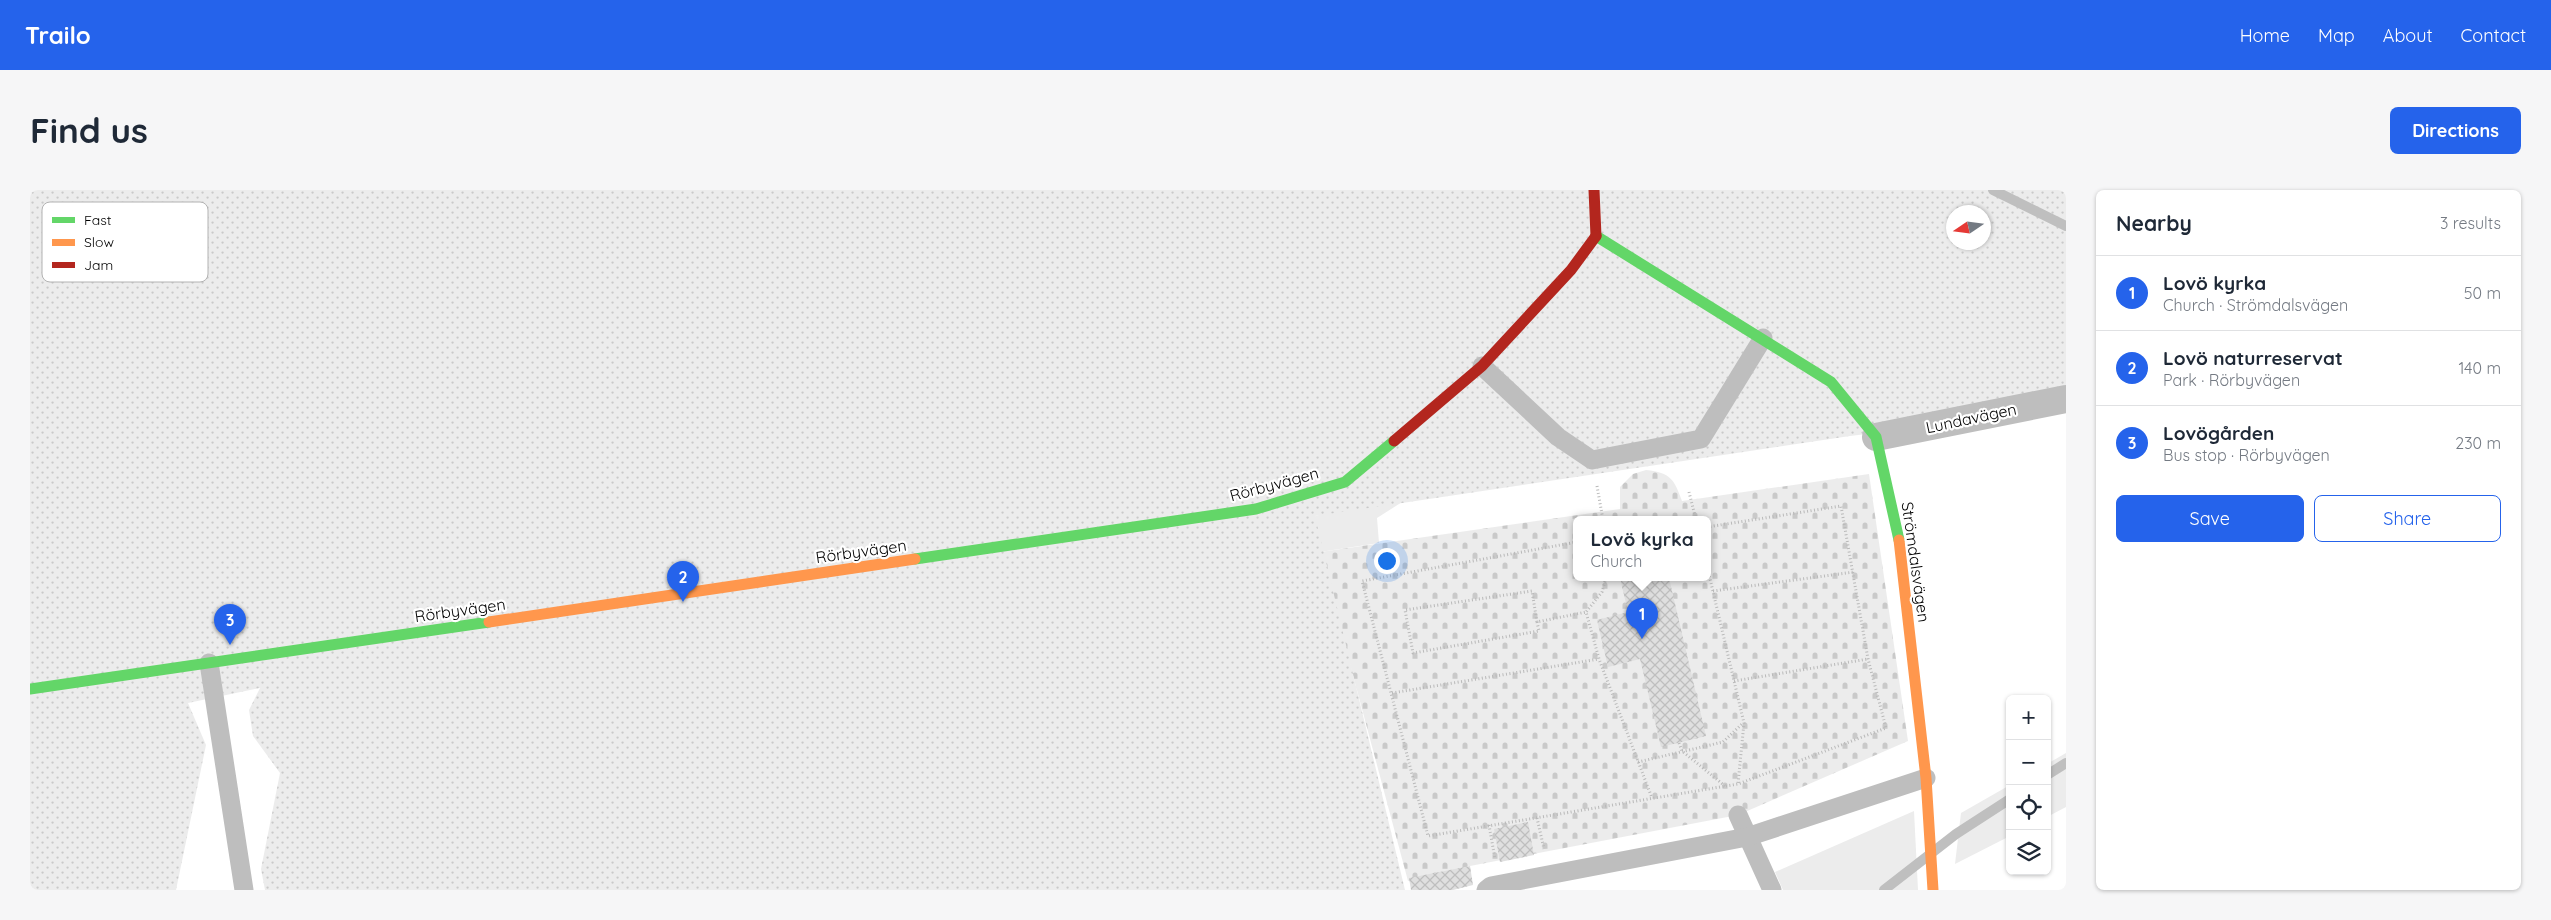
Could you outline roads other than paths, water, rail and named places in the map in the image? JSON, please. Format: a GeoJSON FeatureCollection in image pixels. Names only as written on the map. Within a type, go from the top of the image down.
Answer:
{"type":"FeatureCollection","features":[{"type":"Feature","properties":{"kind":"street"},"geometry":{"type":"LineString","coordinates":[[1594,190],[1596,236]]}},
{"type":"Feature","properties":{"kind":"street","name":"Strömdalsvägen"},"geometry":{"type":"LineString","coordinates":[[1596,236],[1831,382],[1876,438],[1897,525],[1926,778],[1933,890]]}},
{"type":"Feature","properties":{"kind":"street","name":"Rörbyvägen"},"geometry":{"type":"LineString","coordinates":[[30,689],[1256,509],[1345,482],[1482,366],[1572,270],[1596,236]]}},
{"type":"Feature","properties":{"kind":"street","name":"Lundavägen"},"geometry":{"type":"LineString","coordinates":[[1876,438],[2066,399]]}},
{"type":"Feature","properties":{"kind":"lane"},"geometry":{"type":"LineString","coordinates":[[1482,366],[1558,437],[1592,460],[1701,439],[1763,338]]}},
{"type":"Feature","properties":{"kind":"lane"},"geometry":{"type":"LineString","coordinates":[[209,663],[244,890]]}},
{"type":"Feature","properties":{"kind":"lane"},"geometry":{"type":"LineString","coordinates":[[1493,887],[1747,837],[1926,778]]}},
{"type":"Feature","properties":{"kind":"lane"},"geometry":{"type":"LineString","coordinates":[[1738,815],[1772,890]]}},
{"type":"Feature","properties":{"kind":"waterway"},"geometry":{"type":"LineString","coordinates":[[1993,190],[2066,226]]}},
{"type":"Feature","properties":{"kind":"waterway"},"geometry":{"type":"LineString","coordinates":[[2051,772],[2066,763]]}},
{"type":"Feature","properties":{"kind":"waterway"},"geometry":{"type":"LineString","coordinates":[[1884,890],[1956,834],[2006,802]]}},
{"type":"Feature","properties":{"kind":"place","name":"Lovö naturreservat"},"geometry":{"type":"Point","coordinates":[683,602]}},
{"type":"Feature","properties":{"kind":"place","name":"Lovö kyrka"},"geometry":{"type":"Point","coordinates":[1642,639]}},
{"type":"Feature","properties":{"kind":"place","name":"Lovögården"},"geometry":{"type":"Point","coordinates":[230,645]}}]}
